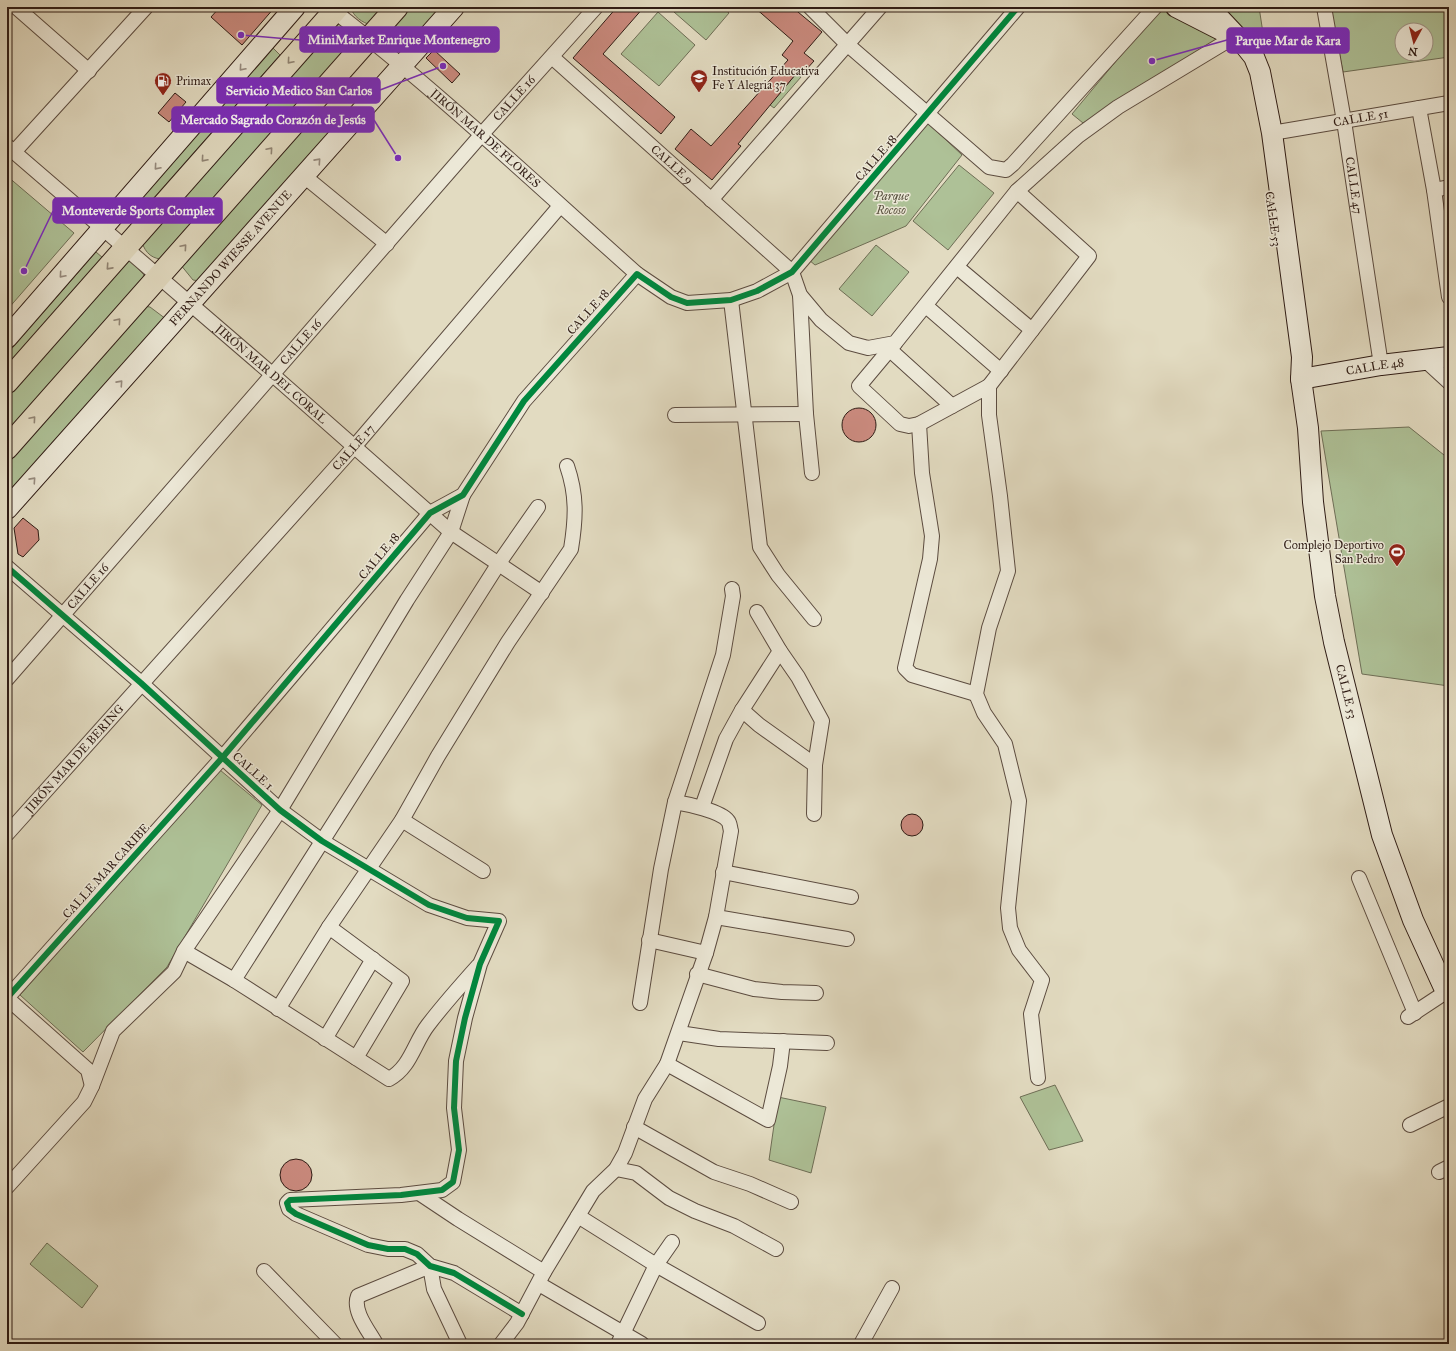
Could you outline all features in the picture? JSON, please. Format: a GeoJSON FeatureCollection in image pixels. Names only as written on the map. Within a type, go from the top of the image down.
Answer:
{"type":"FeatureCollection","features":[{"type":"Feature","properties":{"kind":"main road"},"geometry":{"type":"LineString","coordinates":[[7,448],[157,276],[397,7]]}},
{"type":"Feature","properties":{"kind":"main road"},"geometry":{"type":"LineString","coordinates":[[7,382],[334,8]]}},
{"type":"Feature","properties":{"kind":"street"},"geometry":{"type":"LineString","coordinates":[[16,7],[89,71]]}},
{"type":"Feature","properties":{"kind":"street"},"geometry":{"type":"LineString","coordinates":[[10,149],[89,71],[146,7]]}},
{"type":"Feature","properties":{"kind":"street"},"geometry":{"type":"LineString","coordinates":[[7,338],[294,7]]}},
{"type":"Feature","properties":{"kind":"street","name":"FERNANDO WIESSE AVENUE"},"geometry":{"type":"LineString","coordinates":[[7,509],[454,7]]}},
{"type":"Feature","properties":{"kind":"street","name":"CALLE 16"},"geometry":{"type":"LineString","coordinates":[[7,679],[482,134],[596,7]]}},
{"type":"Feature","properties":{"kind":"street"},"geometry":{"type":"LineString","coordinates":[[810,7],[848,45],[927,116],[989,167],[1006,170],[1155,7]]}},
{"type":"Feature","properties":{"kind":"street"},"geometry":{"type":"LineString","coordinates":[[711,200],[880,7]]}},
{"type":"Feature","properties":{"kind":"street","name":"CALLE 18"},"geometry":{"type":"LineString","coordinates":[[222,758],[430,513],[463,495],[524,401],[637,274],[679,301],[687,303],[731,300],[757,291],[792,272],[927,116],[1018,7]]}},
{"type":"Feature","properties":{"kind":"street"},"geometry":{"type":"LineString","coordinates":[[1176,7],[1248,50]]}},
{"type":"Feature","properties":{"kind":"street","name":"CALLE 53"},"geometry":{"type":"LineString","coordinates":[[1209,7],[1248,50],[1260,72],[1272,132],[1302,357],[1301,379],[1308,428],[1313,502],[1325,596],[1334,642],[1382,835],[1413,920],[1448,991]]}},
{"type":"Feature","properties":{"kind":"street","name":"CALLE 47"},"geometry":{"type":"LineString","coordinates":[[1324,7],[1344,121],[1381,365]]}},
{"type":"Feature","properties":{"kind":"street","name":"JIRÓN MAR DE FLORES"},"geometry":{"type":"LineString","coordinates":[[334,8],[482,134],[637,274]]}},
{"type":"Feature","properties":{"kind":"street"},"geometry":{"type":"LineString","coordinates":[[1017,191],[1089,256],[989,386],[919,424],[909,426],[900,424],[859,386],[957,268],[1017,191],[1078,136],[1118,107],[1224,43],[1248,50]]}},
{"type":"Feature","properties":{"kind":"street","name":"CALLE 53"},"geometry":{"type":"LineString","coordinates":[[1248,50],[1254,76],[1292,361],[1301,379]]}},
{"type":"Feature","properties":{"kind":"street","name":"CALLE 9"},"geometry":{"type":"LineString","coordinates":[[552,57],[792,272]]}},
{"type":"Feature","properties":{"kind":"street","name":"CALLE 51"},"geometry":{"type":"LineString","coordinates":[[1272,132],[1449,103]]}},
{"type":"Feature","properties":{"kind":"street"},"geometry":{"type":"LineString","coordinates":[[1419,108],[1447,268],[1449,297]]}},
{"type":"Feature","properties":{"kind":"street","name":"JIRÓN MAR DEL CORAL"},"geometry":{"type":"LineString","coordinates":[[10,149],[273,375],[451,532],[542,593]]}},
{"type":"Feature","properties":{"kind":"street"},"geometry":{"type":"LineString","coordinates":[[304,176],[387,244]]}},
{"type":"Feature","properties":{"kind":"street"},"geometry":{"type":"LineString","coordinates":[[1434,190],[1449,187]]}},
{"type":"Feature","properties":{"kind":"street","name":"CALLE 17"},"geometry":{"type":"LineString","coordinates":[[141,683],[354,447],[560,206]]}},
{"type":"Feature","properties":{"kind":"street"},"geometry":{"type":"LineString","coordinates":[[957,268],[1032,330]]}},
{"type":"Feature","properties":{"kind":"street"},"geometry":{"type":"LineString","coordinates":[[792,272],[800,295],[806,414],[812,473]]}},
{"type":"Feature","properties":{"kind":"street"},"geometry":{"type":"LineString","coordinates":[[800,295],[821,320],[849,343],[868,348],[892,346],[952,406]]}},
{"type":"Feature","properties":{"kind":"street"},"geometry":{"type":"LineString","coordinates":[[731,300],[746,416],[760,547],[778,575],[814,619]]}},
{"type":"Feature","properties":{"kind":"street"},"geometry":{"type":"LineString","coordinates":[[926,306],[1001,371]]}},
{"type":"Feature","properties":{"kind":"street","name":"CALLE 48"},"geometry":{"type":"LineString","coordinates":[[1301,379],[1381,365],[1449,357]]}},
{"type":"Feature","properties":{"kind":"street"},"geometry":{"type":"LineString","coordinates":[[1425,360],[1449,382]]}},
{"type":"Feature","properties":{"kind":"street"},"geometry":{"type":"LineString","coordinates":[[989,386],[989,415],[1008,571],[989,628],[976,694],[984,713],[1005,744],[1019,801],[1008,908],[1010,928],[1019,950],[1042,980],[1030,1014],[1038,1078]]}},
{"type":"Feature","properties":{"kind":"street"},"geometry":{"type":"LineString","coordinates":[[675,415],[746,416],[806,414]]}},
{"type":"Feature","properties":{"kind":"street"},"geometry":{"type":"LineString","coordinates":[[919,424],[922,473],[932,536],[930,559],[905,668],[912,675],[976,694]]}},
{"type":"Feature","properties":{"kind":"street"},"geometry":{"type":"LineString","coordinates":[[278,1009],[367,869],[402,820],[438,756],[508,642],[571,549],[576,500],[573,482],[567,466]]}},
{"type":"Feature","properties":{"kind":"street"},"geometry":{"type":"LineString","coordinates":[[7,1187],[84,1102],[92,1086],[113,1031],[174,972],[184,951],[280,810],[407,600],[451,532],[463,495]]}},
{"type":"Feature","properties":{"kind":"street"},"geometry":{"type":"LineString","coordinates":[[234,980],[499,563],[538,507]]}},
{"type":"Feature","properties":{"kind":"street","name":"CALLE 1"},"geometry":{"type":"LineString","coordinates":[[7,567],[141,683],[280,810],[322,841],[429,905],[467,918],[499,921],[480,964]]}},
{"type":"Feature","properties":{"kind":"street"},"geometry":{"type":"LineString","coordinates":[[640,1003],[661,869],[675,802],[723,655],[732,589]]}},
{"type":"Feature","properties":{"kind":"street"},"geometry":{"type":"LineString","coordinates":[[757,612],[780,651],[798,677],[822,721],[815,765],[814,814]]}},
{"type":"Feature","properties":{"kind":"street"},"geometry":{"type":"LineString","coordinates":[[702,807],[726,739],[742,710],[780,651]]}},
{"type":"Feature","properties":{"kind":"street","name":"JIRÓN MAR DE BERING"},"geometry":{"type":"LineString","coordinates":[[7,834],[141,683]]}},
{"type":"Feature","properties":{"kind":"street"},"geometry":{"type":"LineString","coordinates":[[742,710],[759,725],[815,765]]}},
{"type":"Feature","properties":{"kind":"street","name":"CALLE MAR CARIBE"},"geometry":{"type":"LineString","coordinates":[[7,998],[222,758]]}},
{"type":"Feature","properties":{"kind":"street"},"geometry":{"type":"LineString","coordinates":[[500,1344],[522,1314],[541,1278],[593,1192],[616,1169],[625,1153],[645,1099],[667,1064],[679,1033],[697,974],[706,953],[716,917],[731,831],[728,821],[702,807],[675,802]]}},
{"type":"Feature","properties":{"kind":"street"},"geometry":{"type":"LineString","coordinates":[[402,820],[483,871]]}},
{"type":"Feature","properties":{"kind":"street"},"geometry":{"type":"LineString","coordinates":[[723,872],[851,897]]}},
{"type":"Feature","properties":{"kind":"street"},"geometry":{"type":"LineString","coordinates":[[1359,878],[1411,1015],[1448,991]]}},
{"type":"Feature","properties":{"kind":"street"},"geometry":{"type":"LineString","coordinates":[[716,917],[847,939]]}},
{"type":"Feature","properties":{"kind":"street"},"geometry":{"type":"LineString","coordinates":[[329,927],[402,980],[356,1058]]}},
{"type":"Feature","properties":{"kind":"street"},"geometry":{"type":"LineString","coordinates":[[649,940],[706,953]]}},
{"type":"Feature","properties":{"kind":"street"},"geometry":{"type":"LineString","coordinates":[[184,951],[234,980],[389,1079],[398,1074],[406,1066],[427,1026],[480,964]]}},
{"type":"Feature","properties":{"kind":"street"},"geometry":{"type":"LineString","coordinates":[[325,1039],[373,959]]}},
{"type":"Feature","properties":{"kind":"street"},"geometry":{"type":"LineString","coordinates":[[480,964],[465,1018],[456,1061],[454,1108],[459,1150],[453,1182],[442,1190],[419,1193],[290,1200],[287,1203],[289,1209],[296,1214],[368,1245],[388,1249],[406,1249],[417,1254],[430,1266],[454,1273],[522,1314]]}},
{"type":"Feature","properties":{"kind":"street"},"geometry":{"type":"LineString","coordinates":[[697,974],[754,989],[816,993]]}},
{"type":"Feature","properties":{"kind":"street"},"geometry":{"type":"LineString","coordinates":[[7,998],[88,1070],[92,1086]]}},
{"type":"Feature","properties":{"kind":"street"},"geometry":{"type":"LineString","coordinates":[[679,1033],[719,1039],[827,1043]]}},
{"type":"Feature","properties":{"kind":"street"},"geometry":{"type":"LineString","coordinates":[[667,1064],[768,1120],[780,1066],[783,1041]]}},
{"type":"Feature","properties":{"kind":"street"},"geometry":{"type":"LineString","coordinates":[[1410,1125],[1449,1106]]}},
{"type":"Feature","properties":{"kind":"street"},"geometry":{"type":"LineString","coordinates":[[634,1127],[714,1172],[750,1184],[791,1202]]}},
{"type":"Feature","properties":{"kind":"street"},"geometry":{"type":"LineString","coordinates":[[616,1169],[636,1173],[669,1198],[695,1211],[734,1226],[776,1250]]}},
{"type":"Feature","properties":{"kind":"street"},"geometry":{"type":"LineString","coordinates":[[419,1193],[541,1278],[621,1339],[642,1344]]}},
{"type":"Feature","properties":{"kind":"street"},"geometry":{"type":"LineString","coordinates":[[578,1216],[656,1265],[758,1323]]}},
{"type":"Feature","properties":{"kind":"street"},"geometry":{"type":"LineString","coordinates":[[621,1339],[656,1265],[672,1242]]}},
{"type":"Feature","properties":{"kind":"street"},"geometry":{"type":"LineString","coordinates":[[376,1344],[358,1311],[356,1301],[358,1296],[430,1266]]}},
{"type":"Feature","properties":{"kind":"street"},"geometry":{"type":"LineString","coordinates":[[430,1266],[434,1289],[460,1344]]}},
{"type":"Feature","properties":{"kind":"street"},"geometry":{"type":"LineString","coordinates":[[264,1271],[335,1344]]}},
{"type":"Feature","properties":{"kind":"street"},"geometry":{"type":"LineString","coordinates":[[861,1344],[892,1288]]}},
{"type":"Feature","properties":{"kind":"green space"},"geometry":{"type":"Polygon","coordinates":[[[351,7],[391,7],[371,25],[358,19],[353,13],[351,7]]]}},
{"type":"Feature","properties":{"kind":"green space"},"geometry":{"type":"Polygon","coordinates":[[[406,7],[441,7],[409,43],[390,25],[406,7]]]}},
{"type":"Feature","properties":{"kind":"green space"},"geometry":{"type":"Polygon","coordinates":[[[679,7],[722,7],[729,13],[706,40],[674,12],[679,7]]]}},
{"type":"Feature","properties":{"kind":"green space"},"geometry":{"type":"Polygon","coordinates":[[[1161,7],[1166,7],[1225,37],[1083,123],[1072,114],[1161,7]]]}},
{"type":"Feature","properties":{"kind":"green space"},"geometry":{"type":"Polygon","coordinates":[[[1210,7],[1259,7],[1265,46],[1263,56],[1210,7]]]}},
{"type":"Feature","properties":{"kind":"green space"},"geometry":{"type":"Polygon","coordinates":[[[1330,7],[1449,7],[1449,57],[1434,59],[1434,22],[1394,22],[1394,62],[1414,62],[1343,72],[1330,7]]]}},
{"type":"Feature","properties":{"kind":"green space"},"geometry":{"type":"Polygon","coordinates":[[[658,12],[695,45],[659,86],[621,54],[658,12]]]}},
{"type":"Feature","properties":{"kind":"green space"},"geometry":{"type":"Polygon","coordinates":[[[337,22],[358,35],[358,41],[165,259],[150,255],[142,242],[337,22]]]}},
{"type":"Feature","properties":{"kind":"green space"},"geometry":{"type":"Polygon","coordinates":[[[270,45],[280,55],[136,218],[124,210],[270,45]]]}},
{"type":"Feature","properties":{"kind":"green space"},"geometry":{"type":"Polygon","coordinates":[[[796,74],[801,77],[774,108],[770,105],[796,74]]]}},
{"type":"Feature","properties":{"kind":"green space"},"geometry":{"type":"Polygon","coordinates":[[[321,108],[338,123],[200,281],[193,280],[180,264],[321,108]]]}},
{"type":"Feature","properties":{"kind":"green space","name":"Parque Rocoso"},"geometry":{"type":"Polygon","coordinates":[[[927,122],[962,155],[906,226],[815,265],[809,260],[927,122]]]}},
{"type":"Feature","properties":{"kind":"green space"},"geometry":{"type":"Polygon","coordinates":[[[959,165],[994,193],[948,250],[913,221],[959,165]]]}},
{"type":"Feature","properties":{"kind":"green space"},"geometry":{"type":"Polygon","coordinates":[[[7,176],[74,233],[7,310],[7,176]]]}},
{"type":"Feature","properties":{"kind":"green space"},"geometry":{"type":"Polygon","coordinates":[[[876,245],[909,272],[872,316],[839,289],[876,245]]]}},
{"type":"Feature","properties":{"kind":"green space"},"geometry":{"type":"Polygon","coordinates":[[[96,252],[103,258],[7,368],[7,354],[96,252]]]}},
{"type":"Feature","properties":{"kind":"green space"},"geometry":{"type":"Polygon","coordinates":[[[129,259],[144,275],[141,282],[7,433],[7,395],[122,262],[129,259]]]}},
{"type":"Feature","properties":{"kind":"green space"},"geometry":{"type":"Polygon","coordinates":[[[143,306],[150,307],[166,319],[7,502],[7,465],[143,306]]]}},
{"type":"Feature","properties":{"kind":"green space","name":"Complejo Deportivo San Pedro"},"geometry":{"type":"Polygon","coordinates":[[[1409,427],[1449,459],[1449,686],[1362,674],[1321,431],[1409,427]]]}},
{"type":"Feature","properties":{"kind":"green space"},"geometry":{"type":"Polygon","coordinates":[[[220,770],[262,805],[167,967],[83,1052],[20,995],[220,770]]]}},
{"type":"Feature","properties":{"kind":"green space"},"geometry":{"type":"Polygon","coordinates":[[[1055,1085],[1083,1141],[1049,1150],[1020,1097],[1055,1085]]]}},
{"type":"Feature","properties":{"kind":"green space"},"geometry":{"type":"Polygon","coordinates":[[[778,1097],[826,1107],[811,1173],[769,1160],[778,1097]]]}},
{"type":"Feature","properties":{"kind":"green space"},"geometry":{"type":"Polygon","coordinates":[[[47,1243],[98,1286],[82,1308],[30,1264],[47,1243]]]}},
{"type":"Feature","properties":{"kind":"building"},"geometry":{"type":"Polygon","coordinates":[[[220,7],[275,7],[242,45],[211,17],[220,7]]]}},
{"type":"Feature","properties":{"kind":"building"},"geometry":{"type":"Polygon","coordinates":[[[617,7],[644,7],[603,54],[675,117],[661,134],[573,58],[617,7]]]}},
{"type":"Feature","properties":{"kind":"building"},"geometry":{"type":"Polygon","coordinates":[[[754,7],[792,7],[822,32],[804,53],[814,61],[804,72],[800,69],[738,144],[741,146],[712,180],[675,149],[691,129],[711,146],[788,60],[782,55],[793,41],[754,7]]]}},
{"type":"Feature","properties":{"kind":"building"},"geometry":{"type":"Polygon","coordinates":[[[434,50],[460,74],[452,83],[426,58],[434,50]]]}},
{"type":"Feature","properties":{"kind":"building"},"geometry":{"type":"Polygon","coordinates":[[[175,93],[186,102],[169,122],[158,113],[175,93]]]}},
{"type":"Feature","properties":{"kind":"building"},"geometry":{"type":"Polygon","coordinates":[[[859,408],[871,413],[876,425],[871,437],[859,442],[847,437],[842,425],[847,413],[859,408]]]}},
{"type":"Feature","properties":{"kind":"building"},"geometry":{"type":"Polygon","coordinates":[[[23,518],[38,530],[39,540],[23,557],[18,554],[14,528],[23,518]]]}},
{"type":"Feature","properties":{"kind":"building"},"geometry":{"type":"Polygon","coordinates":[[[912,814],[916,815],[922,821],[922,829],[916,835],[912,836],[908,835],[902,829],[901,825],[902,821],[908,815],[912,814]]]}},
{"type":"Feature","properties":{"kind":"building"},"geometry":{"type":"Polygon","coordinates":[[[296,1159],[302,1160],[309,1166],[312,1175],[311,1181],[305,1188],[296,1191],[290,1190],[283,1184],[280,1175],[281,1169],[287,1162],[296,1159]]]}},
{"type":"Feature","properties":{"kind":"cycle path"},"geometry":{"type":"LineString","coordinates":[[7,998],[222,758],[430,513],[463,495],[524,401],[637,274],[671,297],[687,303],[731,300],[757,291],[792,272],[1018,7]]}},
{"type":"Feature","properties":{"kind":"cycle path"},"geometry":{"type":"LineString","coordinates":[[7,567],[141,683],[280,810],[322,841],[429,905],[467,918],[499,921],[480,964],[465,1018],[456,1061],[454,1108],[459,1150],[453,1182],[442,1190],[401,1195],[290,1200],[287,1203],[289,1209],[296,1214],[368,1245],[388,1249],[405,1249],[417,1254],[430,1266],[454,1273],[522,1314]]}},
{"type":"Feature","properties":{"kind":"place","name":"MiniMarket Enrique Montenegro"},"geometry":{"type":"Point","coordinates":[241,35]}},
{"type":"Feature","properties":{"kind":"place","name":"Parque Mar de Kara"},"geometry":{"type":"Point","coordinates":[1152,61]}},
{"type":"Feature","properties":{"kind":"place","name":"Servicio Medico San Carlos"},"geometry":{"type":"Point","coordinates":[443,66]}},
{"type":"Feature","properties":{"kind":"place","name":"Institución Educativa Fe Y Alegria 37"},"geometry":{"type":"Point","coordinates":[699,93]}},
{"type":"Feature","properties":{"kind":"place","name":"Primax"},"geometry":{"type":"Point","coordinates":[163,96]}},
{"type":"Feature","properties":{"kind":"place","name":"Mercado Sagrado Corazón de Jesús"},"geometry":{"type":"Point","coordinates":[398,158]}},
{"type":"Feature","properties":{"kind":"place","name":"Monteverde Sports Complex"},"geometry":{"type":"Point","coordinates":[24,271]}},
{"type":"Feature","properties":{"kind":"place","name":"Complejo Deportivo San Pedro"},"geometry":{"type":"Point","coordinates":[1397,567]}}]}
